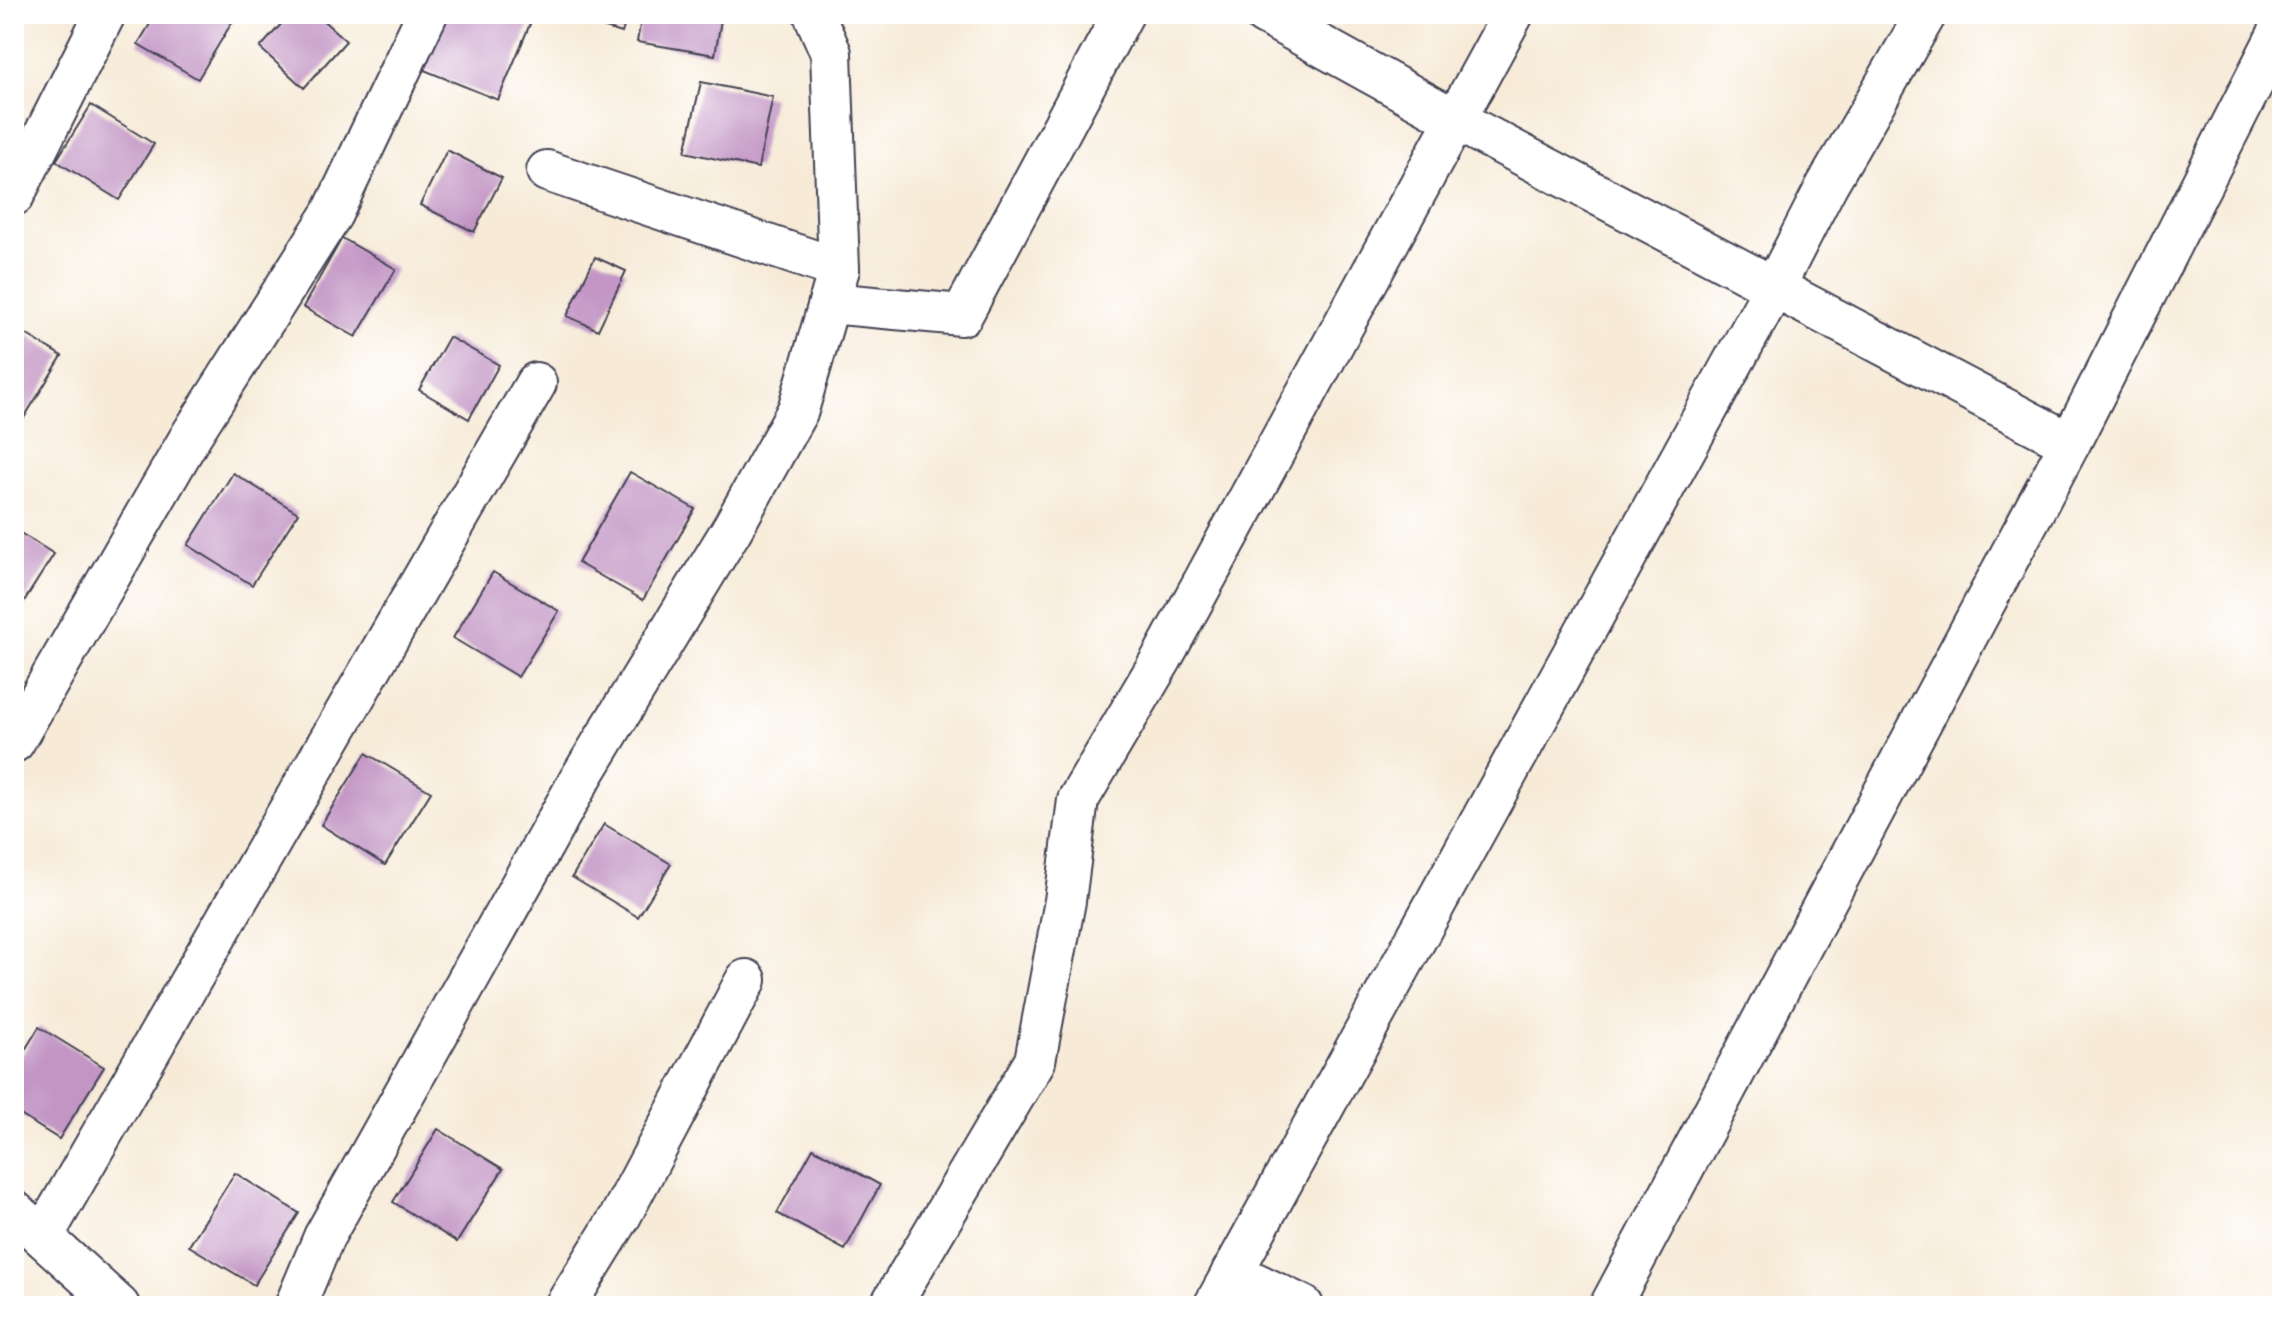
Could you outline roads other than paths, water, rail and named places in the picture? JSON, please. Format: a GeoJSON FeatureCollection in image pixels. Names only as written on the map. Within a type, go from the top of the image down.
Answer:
{"type":"FeatureCollection","features":[{"type":"Feature","properties":{"kind":"street"},"geometry":{"type":"LineString","coordinates":[[14,195],[105,14]]}},
{"type":"Feature","properties":{"kind":"street"},"geometry":{"type":"LineString","coordinates":[[14,742],[192,434],[332,214],[427,14]]}},
{"type":"Feature","properties":{"kind":"street"},"geometry":{"type":"LineString","coordinates":[[295,1306],[324,1237],[579,781],[732,529],[798,410],[834,286],[831,53],[814,14]]}},
{"type":"Feature","properties":{"kind":"street"},"geometry":{"type":"LineString","coordinates":[[547,171],[834,286],[962,315],[1123,14]]}},
{"type":"Feature","properties":{"kind":"street"},"geometry":{"type":"LineString","coordinates":[[1264,14],[1456,120],[2070,443]]}},
{"type":"Feature","properties":{"kind":"street"},"geometry":{"type":"LineString","coordinates":[[890,1306],[1035,1061],[1065,901],[1078,800],[1162,658],[1513,14]]}},
{"type":"Feature","properties":{"kind":"street"},"geometry":{"type":"LineString","coordinates":[[1303,1306],[1223,1289],[1774,288],[1827,185],[1926,14]]}},
{"type":"Feature","properties":{"kind":"street"},"geometry":{"type":"LineString","coordinates":[[1610,1306],[2070,443],[2282,26]]}},
{"type":"Feature","properties":{"kind":"street"},"geometry":{"type":"LineString","coordinates":[[119,1306],[28,1224],[536,383]]}},
{"type":"Feature","properties":{"kind":"street"},"geometry":{"type":"LineString","coordinates":[[565,1306],[620,1217],[746,980]]}}]}
